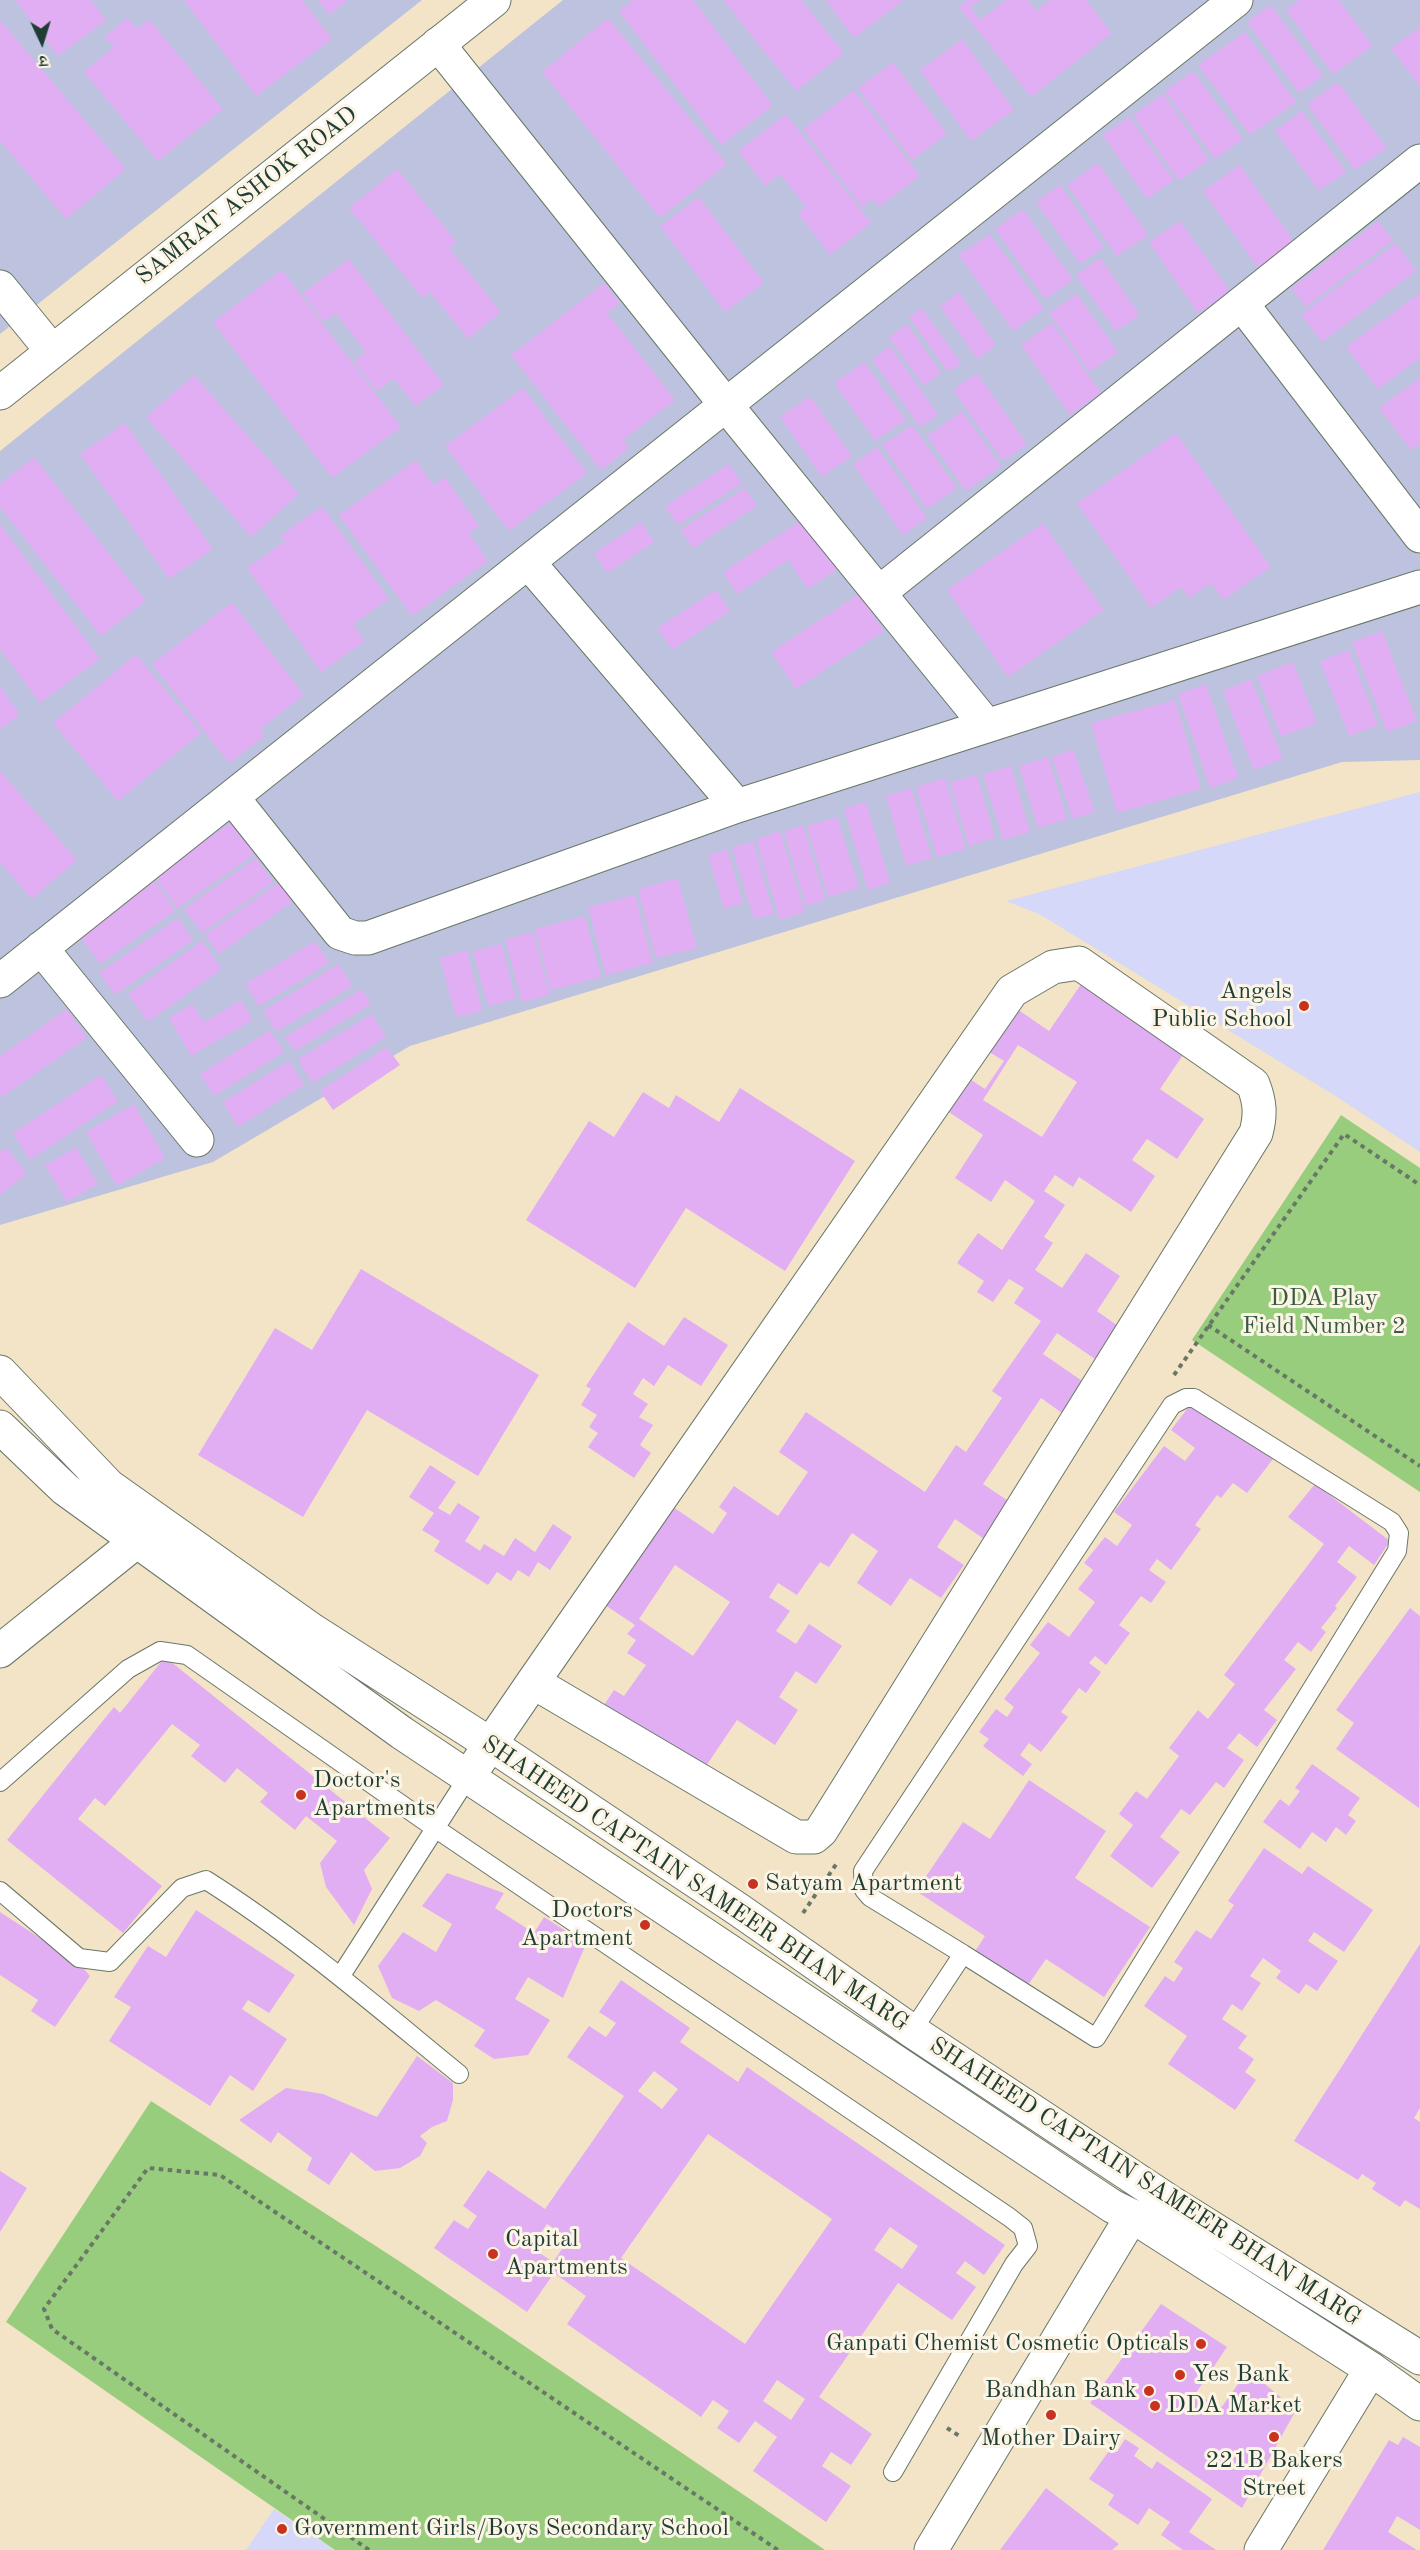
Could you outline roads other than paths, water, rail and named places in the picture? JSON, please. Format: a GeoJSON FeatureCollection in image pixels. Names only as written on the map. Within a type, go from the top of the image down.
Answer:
{"type":"FeatureCollection","features":[{"type":"Feature","properties":{"kind":"street","name":"SAMRAT ASHOK ROAD"},"geometry":{"type":"LineString","coordinates":[[0,393],[494,0]]}},
{"type":"Feature","properties":{"kind":"street"},"geometry":{"type":"LineString","coordinates":[[0,981],[1236,0]]}},
{"type":"Feature","properties":{"kind":"street"},"geometry":{"type":"LineString","coordinates":[[438,44],[726,405],[987,726]]}},
{"type":"Feature","properties":{"kind":"street"},"geometry":{"type":"LineString","coordinates":[[880,592],[1420,161]]}},
{"type":"Feature","properties":{"kind":"street"},"geometry":{"type":"LineString","coordinates":[[0,286],[52,351]]}},
{"type":"Feature","properties":{"kind":"street"},"geometry":{"type":"LineString","coordinates":[[1242,304],[1420,536]]}},
{"type":"Feature","properties":{"kind":"street"},"geometry":{"type":"LineString","coordinates":[[528,562],[737,806]]}},
{"type":"Feature","properties":{"kind":"street"},"geometry":{"type":"LineString","coordinates":[[232,797],[340,933],[355,938],[368,938],[737,806],[1420,587]]}},
{"type":"Feature","properties":{"kind":"street"},"geometry":{"type":"LineString","coordinates":[[41,948],[197,1140]]}},
{"type":"Feature","properties":{"kind":"street"},"geometry":{"type":"LineString","coordinates":[[468,1777],[490,1744],[1012,991],[1053,967],[1080,963],[1253,1084],[1259,1100],[1261,1116],[1256,1133],[822,1831],[814,1837],[796,1837],[533,1682]]}},
{"type":"Feature","properties":{"kind":"street","name":"SHAHEED CAPTAIN SAMEER BHAN MARG"},"geometry":{"type":"LineString","coordinates":[[0,1372],[109,1486],[147,1531],[402,1733],[1112,2206],[1132,2216],[1371,2369],[1420,2404]]}},
{"type":"Feature","properties":{"kind":"street","name":"SHAHEED CAPTAIN SAMEER BHAN MARG"},"geometry":{"type":"LineString","coordinates":[[0,1426],[65,1489],[147,1531],[312,1630],[490,1744],[739,1910],[912,2031],[1172,2203],[1420,2358]]}},
{"type":"Feature","properties":{"kind":"street"},"geometry":{"type":"LineString","coordinates":[[0,1651],[147,1531]]}},
{"type":"Feature","properties":{"kind":"street"},"geometry":{"type":"LineString","coordinates":[[893,2060],[912,2031]]}},
{"type":"Feature","properties":{"kind":"street"},"geometry":{"type":"LineString","coordinates":[[931,2550],[1132,2216]]}},
{"type":"Feature","properties":{"kind":"street"},"geometry":{"type":"LineString","coordinates":[[1261,2550],[1371,2369]]}},
{"type":"Feature","properties":{"kind":"lane"},"geometry":{"type":"LineString","coordinates":[[1186,1398],[1194,1398],[1392,1522],[1399,1533],[1397,1551],[1096,2038],[963,1954],[870,1897],[864,1890],[863,1871],[1172,1405],[1186,1398]]}},
{"type":"Feature","properties":{"kind":"lane"},"geometry":{"type":"LineString","coordinates":[[0,1782],[128,1669],[160,1650],[187,1655],[435,1828],[1009,2217],[1023,2229],[1028,2246],[1014,2265],[893,2472]]}},
{"type":"Feature","properties":{"kind":"lane"},"geometry":{"type":"LineString","coordinates":[[340,1977],[468,1777]]}},
{"type":"Feature","properties":{"kind":"lane"},"geometry":{"type":"LineString","coordinates":[[0,1891],[79,1958],[110,1962],[182,1888],[206,1880],[245,1905],[340,1977],[459,2074]]}},
{"type":"Feature","properties":{"kind":"lane"},"geometry":{"type":"LineString","coordinates":[[912,2031],[963,1954]]}},
{"type":"Feature","properties":{"kind":"place","name":"Angels Public School"},"geometry":{"type":"Point","coordinates":[1304,1006]}},
{"type":"Feature","properties":{"kind":"place","name":"Doctor's Apartments"},"geometry":{"type":"Point","coordinates":[301,1795]}},
{"type":"Feature","properties":{"kind":"place","name":"Satyam Apartment"},"geometry":{"type":"Point","coordinates":[753,1884]}},
{"type":"Feature","properties":{"kind":"place","name":"Doctors Apartment"},"geometry":{"type":"Point","coordinates":[645,1925]}},
{"type":"Feature","properties":{"kind":"place","name":"Capital Apartments"},"geometry":{"type":"Point","coordinates":[493,2254]}},
{"type":"Feature","properties":{"kind":"place","name":"Ganpati Chemist Cosmetic Opticals"},"geometry":{"type":"Point","coordinates":[1201,2344]}},
{"type":"Feature","properties":{"kind":"place","name":"Yes Bank"},"geometry":{"type":"Point","coordinates":[1180,2375]}},
{"type":"Feature","properties":{"kind":"place","name":"Bandhan Bank"},"geometry":{"type":"Point","coordinates":[1149,2391]}},
{"type":"Feature","properties":{"kind":"place","name":"DDA Market"},"geometry":{"type":"Point","coordinates":[1155,2406]}},
{"type":"Feature","properties":{"kind":"place","name":"Mother Dairy"},"geometry":{"type":"Point","coordinates":[1051,2415]}},
{"type":"Feature","properties":{"kind":"place","name":"221B Bakers Street"},"geometry":{"type":"Point","coordinates":[1274,2437]}},
{"type":"Feature","properties":{"kind":"place","name":"Government Girls/Boys Secondary School"},"geometry":{"type":"Point","coordinates":[282,2529]}},
{"type":"Feature","properties":{"kind":"park label","name":"DDA Play Field Number 2"},"geometry":{"type":"Point","coordinates":[1324,1313]}}]}
